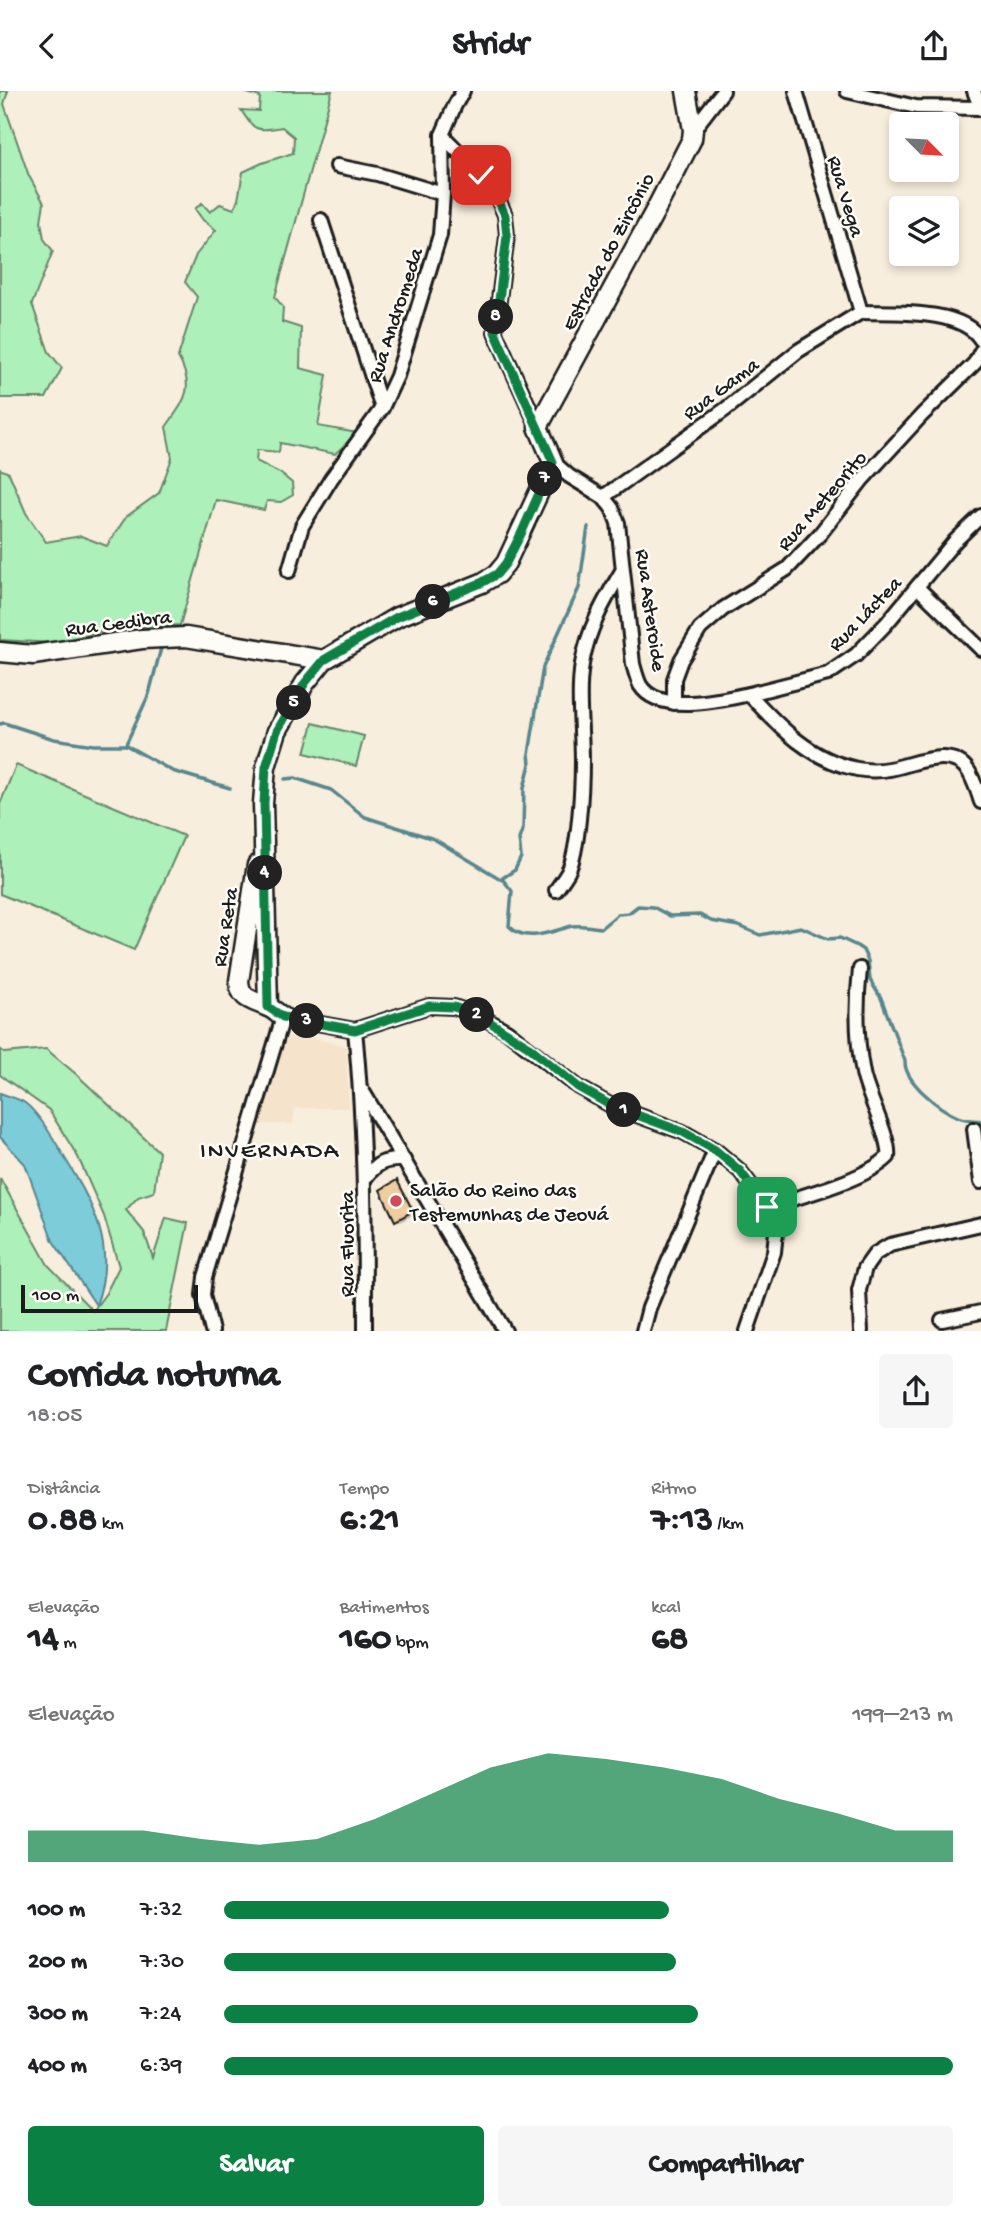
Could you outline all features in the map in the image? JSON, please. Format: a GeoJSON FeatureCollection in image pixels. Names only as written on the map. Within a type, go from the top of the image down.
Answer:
{"type":"FeatureCollection","features":[{"type":"Feature","properties":{"kind":"street","name":"Rua Andromeda"},"geometry":{"type":"LineString","coordinates":[[289,571],[302,526],[331,479],[382,408],[397,376],[440,235],[443,194],[442,135],[463,91]]}},
{"type":"Feature","properties":{"kind":"street"},"geometry":{"type":"LineString","coordinates":[[686,91],[694,130]]}},
{"type":"Feature","properties":{"kind":"street"},"geometry":{"type":"LineString","coordinates":[[694,130],[723,91]]}},
{"type":"Feature","properties":{"kind":"street","name":"Rua Vega"},"geometry":{"type":"LineString","coordinates":[[796,91],[861,312]]}},
{"type":"Feature","properties":{"kind":"street"},"geometry":{"type":"LineString","coordinates":[[847,91],[916,107],[981,109],[974,91]]}},
{"type":"Feature","properties":{"kind":"street","name":"Estrada do Zircônio"},"geometry":{"type":"LineString","coordinates":[[538,427],[655,211],[692,139],[694,130]]}},
{"type":"Feature","properties":{"kind":"street"},"geometry":{"type":"LineString","coordinates":[[442,135],[481,175],[497,197],[505,215],[507,236],[495,332],[553,462],[569,476],[603,497]]}},
{"type":"Feature","properties":{"kind":"street"},"geometry":{"type":"LineString","coordinates":[[337,166],[377,174],[443,194]]}},
{"type":"Feature","properties":{"kind":"street"},"geometry":{"type":"LineString","coordinates":[[321,220],[382,408]]}},
{"type":"Feature","properties":{"kind":"street"},"geometry":{"type":"LineString","coordinates":[[861,312],[927,315],[957,321],[976,331],[981,340]]}},
{"type":"Feature","properties":{"kind":"street","name":"Rua Gama"},"geometry":{"type":"LineString","coordinates":[[603,497],[726,408],[798,351],[861,312]]}},
{"type":"Feature","properties":{"kind":"street","name":"Rua Meteorito"},"geometry":{"type":"LineString","coordinates":[[674,703],[674,680],[681,660],[700,629],[723,608],[787,569],[820,534],[862,479],[975,363],[981,351]]}},
{"type":"Feature","properties":{"kind":"street"},"geometry":{"type":"LineString","coordinates":[[324,660],[397,617],[497,574],[521,534],[553,462]]}},
{"type":"Feature","properties":{"kind":"street","name":"Rua Asteroide"},"geometry":{"type":"LineString","coordinates":[[603,497],[612,508],[618,523],[633,664],[640,685],[657,699],[674,703],[704,702],[749,694]]}},
{"type":"Feature","properties":{"kind":"street","name":"Rua Láctea"},"geometry":{"type":"LineString","coordinates":[[749,694],[828,674],[856,655],[955,541],[981,516]]}},
{"type":"Feature","properties":{"kind":"street"},"geometry":{"type":"LineString","coordinates":[[556,890],[568,872],[574,850],[581,784],[579,691],[582,664],[590,631],[601,605],[622,571]]}},
{"type":"Feature","properties":{"kind":"street"},"geometry":{"type":"LineString","coordinates":[[917,587],[981,649]]}},
{"type":"Feature","properties":{"kind":"street","name":"Rua Cedibra"},"geometry":{"type":"LineString","coordinates":[[0,652],[33,655],[142,639],[186,637],[324,660]]}},
{"type":"Feature","properties":{"kind":"street","name":"Rua Reta"},"geometry":{"type":"LineString","coordinates":[[268,1007],[263,838],[266,767],[277,731],[305,683],[324,660]]}},
{"type":"Feature","properties":{"kind":"street"},"geometry":{"type":"LineString","coordinates":[[749,694],[778,726],[828,760],[856,769],[875,771],[936,758],[959,762],[968,771],[981,802]]}},
{"type":"Feature","properties":{"kind":"street","name":"Rua Reta"},"geometry":{"type":"LineString","coordinates":[[263,838],[239,990],[246,998],[283,1017]]}},
{"type":"Feature","properties":{"kind":"street"},"geometry":{"type":"LineString","coordinates":[[767,1207],[828,1187],[876,1166],[888,1157],[888,1145],[863,1076],[857,1036],[856,1001],[860,969]]}},
{"type":"Feature","properties":{"kind":"street"},"geometry":{"type":"LineString","coordinates":[[212,1331],[203,1295],[205,1277],[283,1017],[355,1030],[429,1006],[454,1007],[480,1016],[528,1046],[578,1087],[610,1105],[683,1132],[715,1150],[740,1171],[771,1212],[776,1232],[774,1252],[747,1331]]}},
{"type":"Feature","properties":{"kind":"street","name":"Rua Fluorita"},"geometry":{"type":"LineString","coordinates":[[355,1030],[365,1178],[365,1331]]}},
{"type":"Feature","properties":{"kind":"street"},"geometry":{"type":"LineString","coordinates":[[361,1088],[505,1331]]}},
{"type":"Feature","properties":{"kind":"street"},"geometry":{"type":"LineString","coordinates":[[974,1129],[981,1182]]}},
{"type":"Feature","properties":{"kind":"street"},"geometry":{"type":"LineString","coordinates":[[643,1331],[651,1301],[715,1150]]}},
{"type":"Feature","properties":{"kind":"street"},"geometry":{"type":"LineString","coordinates":[[365,1178],[382,1161],[404,1160]]}},
{"type":"Feature","properties":{"kind":"street"},"geometry":{"type":"LineString","coordinates":[[861,1331],[859,1290],[865,1268],[875,1254],[890,1245],[981,1224]]}},
{"type":"Feature","properties":{"kind":"street"},"geometry":{"type":"LineString","coordinates":[[942,1320],[981,1312]]}},
{"type":"Feature","properties":{"kind":"shaded area"},"geometry":{"type":"Polygon","coordinates":[[[297,1034],[346,1046],[349,1108],[295,1108],[293,1124],[256,1124],[286,1039],[297,1034]]]}},
{"type":"Feature","properties":{"kind":"green space"},"geometry":{"type":"Polygon","coordinates":[[[0,91],[8,91],[4,104],[29,176],[44,203],[41,221],[44,239],[53,251],[32,304],[49,352],[62,368],[46,398],[0,398],[0,91]]]}},
{"type":"Feature","properties":{"kind":"green space"},"geometry":{"type":"Polygon","coordinates":[[[241,91],[332,91],[275,297],[283,307],[282,322],[301,328],[300,368],[327,375],[318,426],[357,433],[335,454],[280,443],[279,452],[257,450],[256,461],[280,473],[292,483],[293,495],[281,502],[267,501],[264,510],[216,500],[180,625],[110,629],[54,643],[0,640],[0,469],[9,473],[26,513],[46,542],[81,536],[107,546],[126,517],[159,493],[172,458],[166,427],[182,402],[187,386],[178,357],[197,297],[185,282],[196,255],[216,230],[203,220],[195,209],[202,203],[210,212],[220,204],[234,209],[243,172],[293,153],[294,137],[282,127],[261,129],[250,123],[241,110],[259,111],[260,97],[241,91]]]}},
{"type":"Feature","properties":{"kind":"green space"},"geometry":{"type":"Polygon","coordinates":[[[313,723],[364,736],[356,766],[305,753],[313,723]]]}},
{"type":"Feature","properties":{"kind":"green space"},"geometry":{"type":"Polygon","coordinates":[[[16,765],[184,836],[134,950],[0,894],[0,804],[16,765]]]}},
{"type":"Feature","properties":{"kind":"green space"},"geometry":{"type":"Polygon","coordinates":[[[0,1049],[5,1053],[46,1049],[159,1152],[154,1192],[138,1197],[126,1210],[144,1232],[153,1258],[166,1218],[188,1223],[166,1331],[0,1331],[0,1178],[48,1265],[93,1311],[119,1267],[104,1216],[78,1157],[49,1110],[0,1075],[0,1049]]]}},
{"type":"Feature","properties":{"kind":"water"},"geometry":{"type":"Polygon","coordinates":[[[0,1093],[22,1101],[36,1114],[84,1191],[99,1227],[103,1245],[102,1284],[96,1305],[53,1241],[25,1164],[0,1137],[0,1093]]]}},
{"type":"Feature","properties":{"kind":"building","name":"Salão do Reino das Testemunhas de Jeová"},"geometry":{"type":"Polygon","coordinates":[[[397,1180],[413,1211],[395,1221],[380,1190],[397,1180]]]}},
{"type":"Feature","properties":{"kind":"waterway"},"geometry":{"type":"LineString","coordinates":[[501,879],[515,870],[521,857],[519,839],[523,828],[524,788],[530,764],[529,754],[543,667],[579,588],[588,527]]}},
{"type":"Feature","properties":{"kind":"waterway"},"geometry":{"type":"LineString","coordinates":[[126,744],[149,694],[161,648]]}},
{"type":"Feature","properties":{"kind":"waterway"},"geometry":{"type":"LineString","coordinates":[[0,724],[54,739],[93,745],[126,745],[172,771],[230,788]]}},
{"type":"Feature","properties":{"kind":"waterway"},"geometry":{"type":"LineString","coordinates":[[285,779],[295,778],[331,790],[365,817],[434,839],[504,881],[512,891],[509,926],[523,934],[539,935],[572,926],[601,928],[618,914],[629,913],[638,906],[653,907],[670,916],[700,915],[711,921],[739,926],[760,935],[801,927],[828,939],[840,938],[857,946],[863,950],[868,961],[870,980],[881,998],[910,1078],[933,1102],[951,1113],[964,1119],[981,1121]]}},
{"type":"Feature","properties":{"kind":"place","name":"Salão do Reino das Testemunhas de Jeová"},"geometry":{"type":"Point","coordinates":[396,1201]}},
{"type":"Feature","properties":{"kind":"district","name":"INVERNADA"},"geometry":{"type":"Point","coordinates":[270,1149]}},
{"type":"Feature","properties":{"kind":"route"},"geometry":{"type":"LineString","coordinates":[[481,175],[497,197],[505,215],[507,236],[495,332],[553,462],[521,534],[497,574],[397,617],[324,660],[305,683],[277,731],[266,767],[264,803],[268,1007],[283,1017],[355,1030],[429,1006],[454,1007],[480,1016],[528,1046],[578,1087],[610,1105],[683,1132],[715,1150],[740,1171],[767,1207]]}}]}
